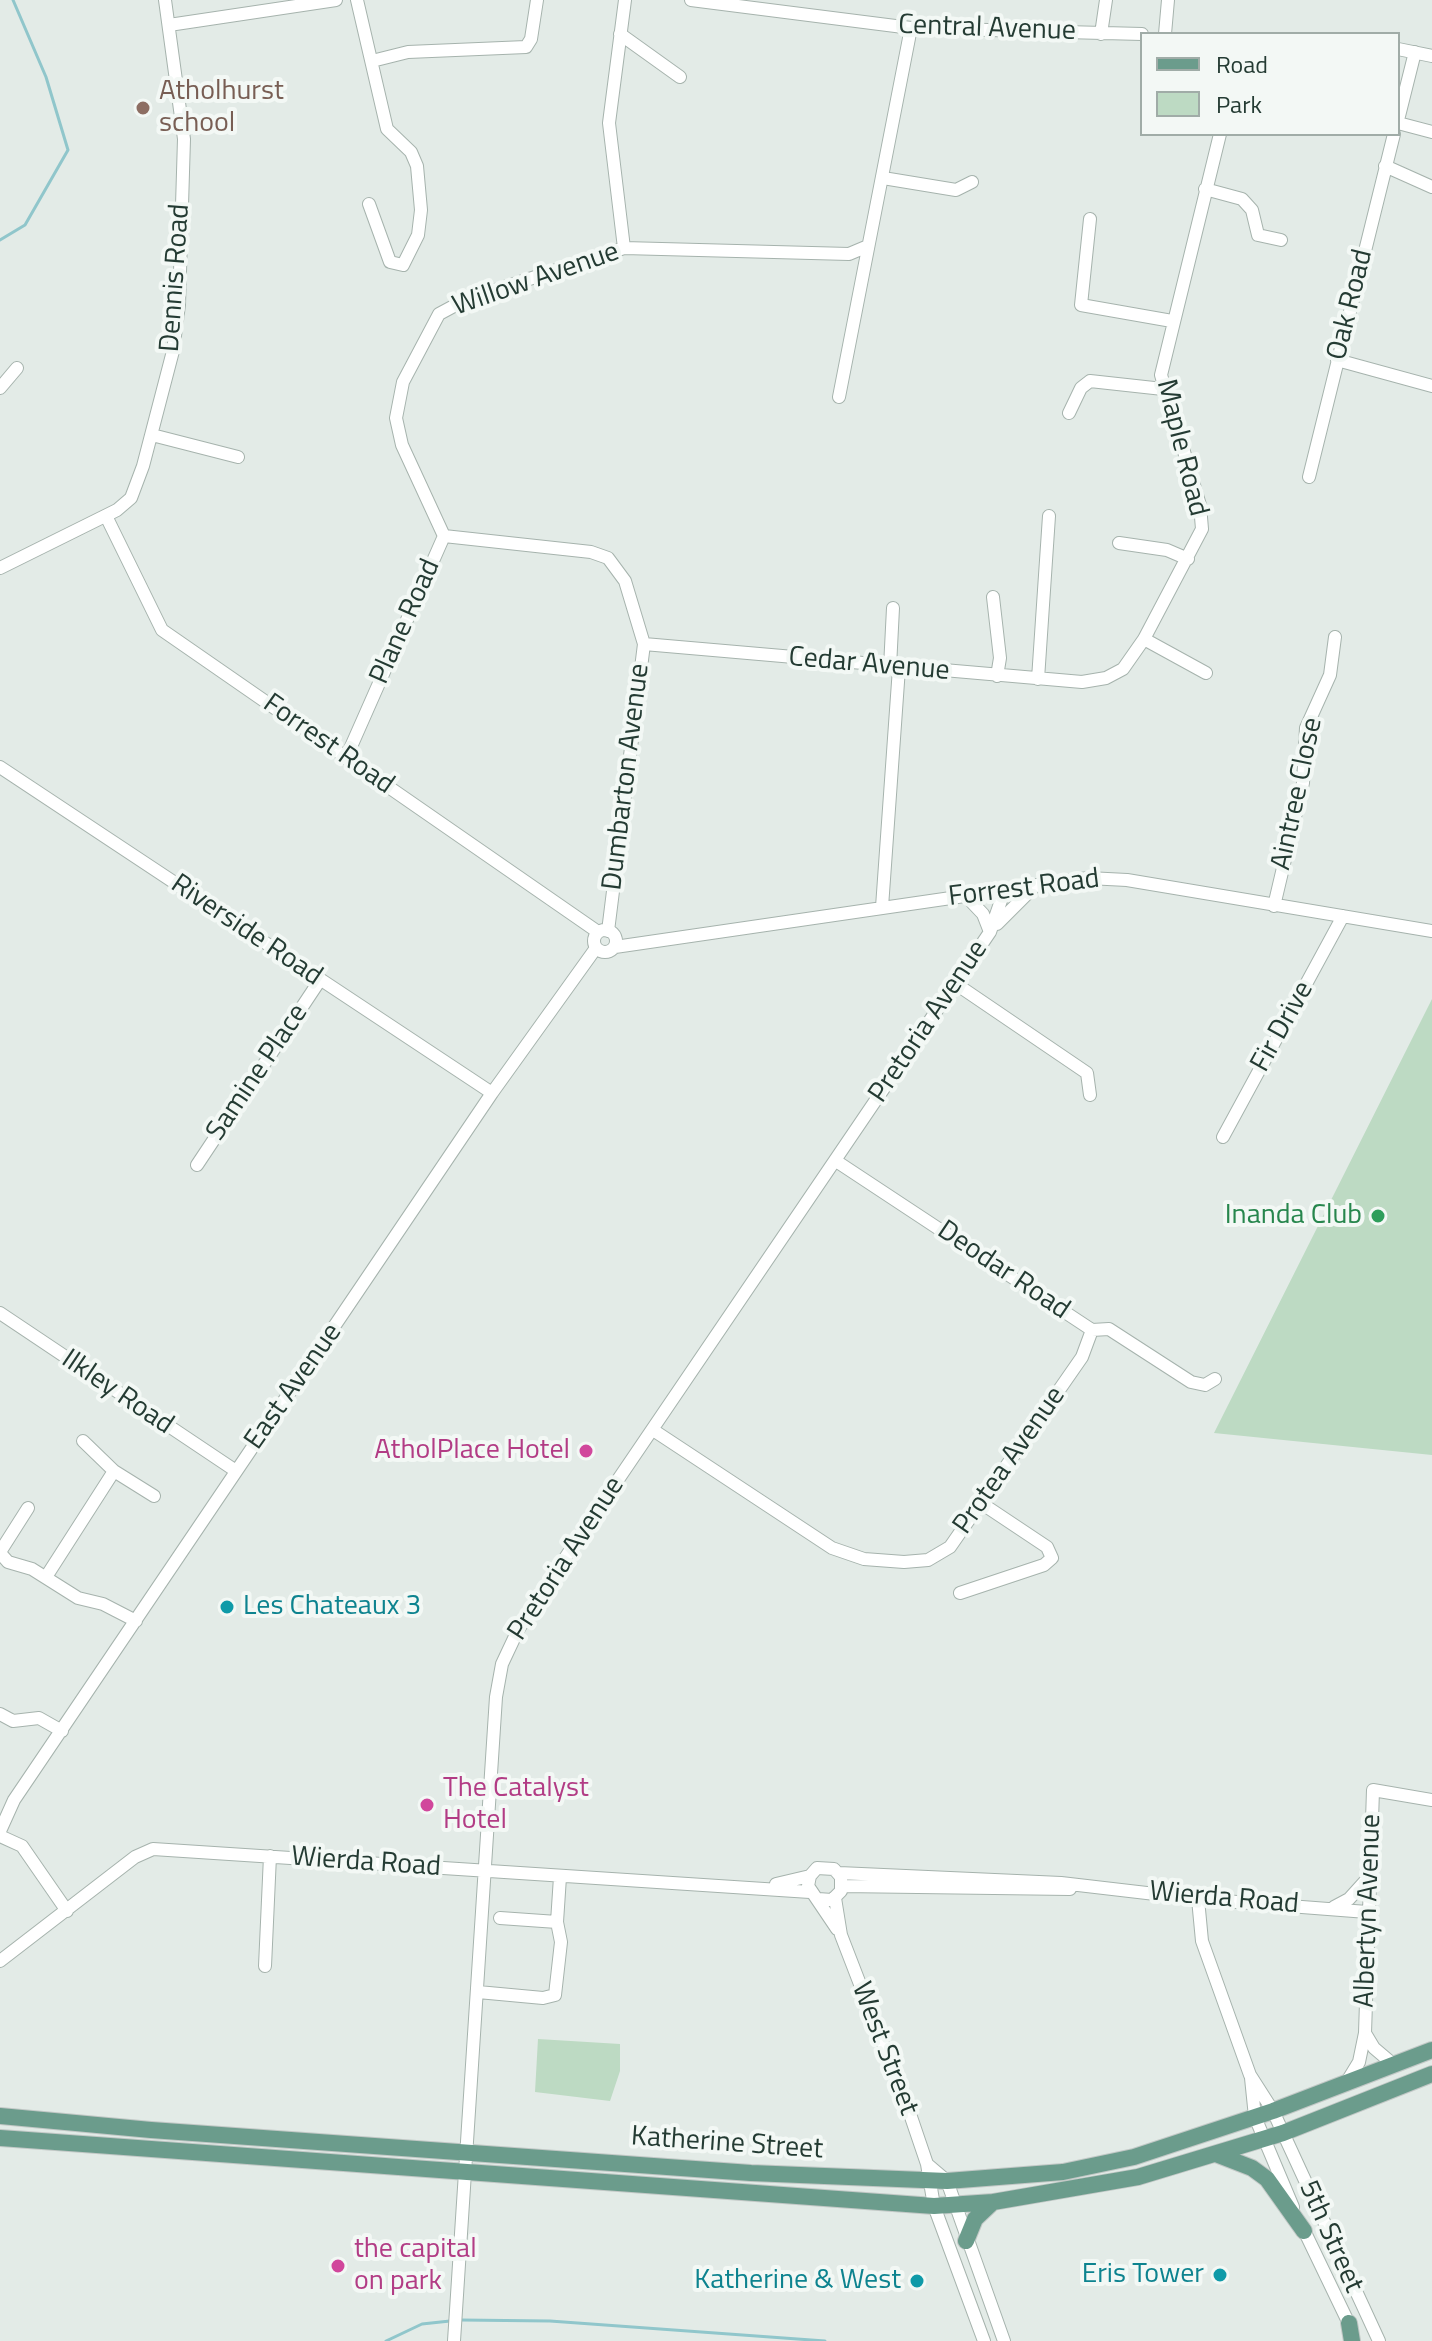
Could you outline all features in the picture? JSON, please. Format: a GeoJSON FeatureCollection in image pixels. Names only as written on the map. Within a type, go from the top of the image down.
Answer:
{"type":"FeatureCollection","features":[{"type":"Feature","properties":{"kind":"main road","name":"Katherine Street"},"geometry":{"type":"LineString","coordinates":[[0,2116],[151,2130],[751,2173],[947,2181],[1087,2168],[1146,2153],[1273,2111],[1432,2050]]}},
{"type":"Feature","properties":{"kind":"main road","name":"Katherine Street"},"geometry":{"type":"LineString","coordinates":[[0,2138],[934,2206],[993,2202],[1138,2177],[1283,2133],[1432,2074]]}},
{"type":"Feature","properties":{"kind":"main road"},"geometry":{"type":"LineString","coordinates":[[469,2151],[481,2163],[882,2196],[934,2206]]}},
{"type":"Feature","properties":{"kind":"main road"},"geometry":{"type":"LineString","coordinates":[[1216,2154],[1252,2168],[1267,2179],[1304,2231]]}},
{"type":"Feature","properties":{"kind":"main road"},"geometry":{"type":"LineString","coordinates":[[966,2241],[975,2219],[993,2202]]}},
{"type":"Feature","properties":{"kind":"main road"},"geometry":{"type":"LineString","coordinates":[[1349,2323],[1355,2341]]}},
{"type":"Feature","properties":{"kind":"street","name":"Dennis Road"},"geometry":{"type":"LineString","coordinates":[[0,568],[106,516],[131,498],[152,435],[173,351],[179,305],[184,139],[165,0]]}},
{"type":"Feature","properties":{"kind":"street"},"geometry":{"type":"LineString","coordinates":[[169,25],[336,0]]}},
{"type":"Feature","properties":{"kind":"street"},"geometry":{"type":"LineString","coordinates":[[357,0],[387,129],[411,152],[417,166],[421,210],[413,251],[403,265],[390,262],[369,204]]}},
{"type":"Feature","properties":{"kind":"street"},"geometry":{"type":"LineString","coordinates":[[372,61],[408,52],[523,48],[529,43],[537,0]]}},
{"type":"Feature","properties":{"kind":"street"},"geometry":{"type":"LineString","coordinates":[[624,248],[609,123],[625,0]]}},
{"type":"Feature","properties":{"kind":"street","name":"Central Avenue"},"geometry":{"type":"LineString","coordinates":[[691,0],[911,28],[1140,34]]}},
{"type":"Feature","properties":{"kind":"street"},"geometry":{"type":"LineString","coordinates":[[1101,34],[1106,0]]}},
{"type":"Feature","properties":{"kind":"street"},"geometry":{"type":"LineString","coordinates":[[1165,32],[1168,0]]}},
{"type":"Feature","properties":{"kind":"street"},"geometry":{"type":"LineString","coordinates":[[839,397],[911,28]]}},
{"type":"Feature","properties":{"kind":"street"},"geometry":{"type":"LineString","coordinates":[[620,34],[680,77]]}},
{"type":"Feature","properties":{"kind":"street"},"geometry":{"type":"LineString","coordinates":[[1400,49],[1432,56]]}},
{"type":"Feature","properties":{"kind":"street"},"geometry":{"type":"LineString","coordinates":[[1400,113],[1415,52]]}},
{"type":"Feature","properties":{"kind":"street"},"geometry":{"type":"LineString","coordinates":[[1400,122],[1432,132]]}},
{"type":"Feature","properties":{"kind":"street","name":"Maple Road"},"geometry":{"type":"LineString","coordinates":[[1094,682],[1123,669],[1144,639],[1199,538],[1202,514],[1163,389],[1161,366],[1219,136]]}},
{"type":"Feature","properties":{"kind":"street","name":"Oak Road"},"geometry":{"type":"LineString","coordinates":[[1309,477],[1393,136]]}},
{"type":"Feature","properties":{"kind":"street"},"geometry":{"type":"LineString","coordinates":[[1385,166],[1432,187]]}},
{"type":"Feature","properties":{"kind":"street"},"geometry":{"type":"LineString","coordinates":[[883,178],[956,190],[972,182]]}},
{"type":"Feature","properties":{"kind":"street"},"geometry":{"type":"LineString","coordinates":[[1205,189],[1242,199],[1252,210],[1258,235],[1281,240]]}},
{"type":"Feature","properties":{"kind":"street"},"geometry":{"type":"LineString","coordinates":[[1090,219],[1081,305],[1172,321]]}},
{"type":"Feature","properties":{"kind":"street","name":"Willow Avenue"},"geometry":{"type":"LineString","coordinates":[[398,395],[433,320],[448,307],[624,248],[849,254],[868,246]]}},
{"type":"Feature","properties":{"kind":"street"},"geometry":{"type":"LineString","coordinates":[[1337,360],[1432,386]]}},
{"type":"Feature","properties":{"kind":"street"},"geometry":{"type":"LineString","coordinates":[[0,388],[17,368]]}},
{"type":"Feature","properties":{"kind":"street"},"geometry":{"type":"LineString","coordinates":[[1069,413],[1081,388],[1090,381],[1163,389]]}},
{"type":"Feature","properties":{"kind":"street","name":"Plane Road"},"geometry":{"type":"LineString","coordinates":[[346,758],[444,536],[402,445],[396,418],[398,395]]}},
{"type":"Feature","properties":{"kind":"street"},"geometry":{"type":"LineString","coordinates":[[152,435],[238,457]]}},
{"type":"Feature","properties":{"kind":"street","name":"Forrest Road"},"geometry":{"type":"LineString","coordinates":[[106,516],[162,630],[603,931]]}},
{"type":"Feature","properties":{"kind":"street"},"geometry":{"type":"LineString","coordinates":[[1038,679],[1049,516]]}},
{"type":"Feature","properties":{"kind":"street","name":"Dumbarton Avenue"},"geometry":{"type":"LineString","coordinates":[[444,536],[591,552],[608,558],[625,581],[644,644],[603,931]]}},
{"type":"Feature","properties":{"kind":"street"},"geometry":{"type":"LineString","coordinates":[[1119,543],[1167,550],[1188,559]]}},
{"type":"Feature","properties":{"kind":"street"},"geometry":{"type":"LineString","coordinates":[[993,597],[1000,658],[997,676]]}},
{"type":"Feature","properties":{"kind":"street"},"geometry":{"type":"LineString","coordinates":[[882,907],[894,667],[893,608]]}},
{"type":"Feature","properties":{"kind":"street","name":"Aintree Close"},"geometry":{"type":"LineString","coordinates":[[1274,906],[1303,783],[1306,728],[1330,675],[1335,637]]}},
{"type":"Feature","properties":{"kind":"street"},"geometry":{"type":"LineString","coordinates":[[1144,639],[1206,673]]}},
{"type":"Feature","properties":{"kind":"street","name":"Cedar Avenue"},"geometry":{"type":"LineString","coordinates":[[644,644],[1094,682]]}},
{"type":"Feature","properties":{"kind":"street","name":"Riverside Road"},"geometry":{"type":"LineString","coordinates":[[0,767],[492,1093]]}},
{"type":"Feature","properties":{"kind":"street","name":"Forrest Road"},"geometry":{"type":"LineString","coordinates":[[615,947],[1005,889],[1100,878],[1432,931]]}},
{"type":"Feature","properties":{"kind":"street"},"geometry":{"type":"LineString","coordinates":[[965,895],[983,914],[990,932],[1036,885]]}},
{"type":"Feature","properties":{"kind":"street","name":"Pretoria Avenue"},"geometry":{"type":"LineString","coordinates":[[454,2341],[488,1872],[496,1697],[502,1664],[518,1630],[990,932],[1005,889]]}},
{"type":"Feature","properties":{"kind":"street","name":"Fir Drive"},"geometry":{"type":"LineString","coordinates":[[1223,1137],[1343,916]]}},
{"type":"Feature","properties":{"kind":"street"},"geometry":{"type":"LineString","coordinates":[[603,931],[615,937],[615,947],[608,952],[596,948],[594,940],[603,931]]}},
{"type":"Feature","properties":{"kind":"street","name":"East Avenue"},"geometry":{"type":"LineString","coordinates":[[0,1834],[6,1811],[492,1093],[596,948]]}},
{"type":"Feature","properties":{"kind":"street","name":"Samine Place"},"geometry":{"type":"LineString","coordinates":[[197,1165],[320,980]]}},
{"type":"Feature","properties":{"kind":"street"},"geometry":{"type":"LineString","coordinates":[[956,984],[1087,1073],[1092,1086],[1090,1095]]}},
{"type":"Feature","properties":{"kind":"street","name":"Deodar Road"},"geometry":{"type":"LineString","coordinates":[[836,1161],[1092,1330],[1100,1327],[1113,1331],[1191,1382],[1205,1385],[1215,1379]]}},
{"type":"Feature","properties":{"kind":"street","name":"Ilkley Road"},"geometry":{"type":"LineString","coordinates":[[0,1313],[236,1471]]}},
{"type":"Feature","properties":{"kind":"street","name":"Protea Avenue"},"geometry":{"type":"LineString","coordinates":[[653,1430],[814,1539],[864,1559],[918,1562],[938,1556],[950,1547],[1082,1357],[1092,1330]]}},
{"type":"Feature","properties":{"kind":"street"},"geometry":{"type":"LineString","coordinates":[[83,1441],[114,1471],[154,1496]]}},
{"type":"Feature","properties":{"kind":"street"},"geometry":{"type":"LineString","coordinates":[[46,1577],[114,1471]]}},
{"type":"Feature","properties":{"kind":"street"},"geometry":{"type":"LineString","coordinates":[[960,1593],[1044,1565],[1052,1558],[1047,1547],[981,1503]]}},
{"type":"Feature","properties":{"kind":"street"},"geometry":{"type":"LineString","coordinates":[[28,1508],[0,1552],[8,1562],[46,1577],[78,1598],[103,1604],[136,1621]]}},
{"type":"Feature","properties":{"kind":"street"},"geometry":{"type":"LineString","coordinates":[[0,1714],[13,1721],[39,1718],[62,1731]]}},
{"type":"Feature","properties":{"kind":"street","name":"Albertyn Avenue"},"geometry":{"type":"LineString","coordinates":[[1348,2080],[1359,2062],[1365,2033],[1373,1790],[1432,1800]]}},
{"type":"Feature","properties":{"kind":"street"},"geometry":{"type":"LineString","coordinates":[[0,1834],[22,1846],[67,1911]]}},
{"type":"Feature","properties":{"kind":"street","name":"Wierda Road"},"geometry":{"type":"LineString","coordinates":[[0,1961],[147,1851],[270,1856],[697,1887],[769,1886],[814,1895],[963,1883]]}},
{"type":"Feature","properties":{"kind":"street"},"geometry":{"type":"LineString","coordinates":[[265,1966],[270,1856]]}},
{"type":"Feature","properties":{"kind":"street","name":"Wierda Road"},"geometry":{"type":"LineString","coordinates":[[769,1886],[810,1876],[822,1867],[839,1873],[963,1883],[1081,1887],[1367,1912]]}},
{"type":"Feature","properties":{"kind":"street","name":"West Street"},"geometry":{"type":"LineString","coordinates":[[839,1873],[841,1935]]}},
{"type":"Feature","properties":{"kind":"street"},"geometry":{"type":"LineString","coordinates":[[810,1876],[814,1895]]}},
{"type":"Feature","properties":{"kind":"street"},"geometry":{"type":"LineString","coordinates":[[478,1992],[543,1998],[555,1995],[561,1942],[557,1922],[560,1877]]}},
{"type":"Feature","properties":{"kind":"street"},"geometry":{"type":"LineString","coordinates":[[1331,1908],[1349,1899],[1368,1877]]}},
{"type":"Feature","properties":{"kind":"street","name":"West Street"},"geometry":{"type":"LineString","coordinates":[[814,1895],[841,1935],[927,2164],[934,2206],[984,2341]]}},
{"type":"Feature","properties":{"kind":"street"},"geometry":{"type":"LineString","coordinates":[[1198,1899],[1202,1941],[1250,2075]]}},
{"type":"Feature","properties":{"kind":"street"},"geometry":{"type":"LineString","coordinates":[[500,1918],[557,1922]]}},
{"type":"Feature","properties":{"kind":"street","name":"Albertyn Avenue"},"geometry":{"type":"LineString","coordinates":[[1365,2033],[1374,2048],[1394,2065]]}},
{"type":"Feature","properties":{"kind":"street","name":"5th Street"},"geometry":{"type":"LineString","coordinates":[[1250,2075],[1273,2111],[1379,2341]]}},
{"type":"Feature","properties":{"kind":"street","name":"5th Street"},"geometry":{"type":"LineString","coordinates":[[1250,2075],[1255,2117],[1263,2140],[1349,2323]]}},
{"type":"Feature","properties":{"kind":"street","name":"West Street"},"geometry":{"type":"LineString","coordinates":[[927,2164],[947,2181]]}},
{"type":"Feature","properties":{"kind":"street"},"geometry":{"type":"LineString","coordinates":[[947,2181],[953,2205],[1004,2341]]}},
{"type":"Feature","properties":{"kind":"green space","name":"Inanda Club"},"geometry":{"type":"Polygon","coordinates":[[[1432,999],[1432,1455],[1214,1433],[1432,999]]]}},
{"type":"Feature","properties":{"kind":"green space"},"geometry":{"type":"Polygon","coordinates":[[[538,2039],[620,2044],[620,2071],[610,2101],[535,2092],[538,2039]]]}},
{"type":"Feature","properties":{"kind":"waterway"},"geometry":{"type":"LineString","coordinates":[[0,240],[25,225],[68,150],[46,77],[13,0]]}},
{"type":"Feature","properties":{"kind":"waterway"},"geometry":{"type":"LineString","coordinates":[[461,2320],[550,2321],[825,2341]]}},
{"type":"Feature","properties":{"kind":"waterway"},"geometry":{"type":"LineString","coordinates":[[386,2341],[422,2324],[450,2321]]}},
{"type":"Feature","properties":{"kind":"place","name":"Atholhurst school"},"geometry":{"type":"Point","coordinates":[143,108]}},
{"type":"Feature","properties":{"kind":"place","name":"Inanda Club"},"geometry":{"type":"Point","coordinates":[1378,1216]}},
{"type":"Feature","properties":{"kind":"place","name":"AtholPlace Hotel"},"geometry":{"type":"Point","coordinates":[586,1451]}},
{"type":"Feature","properties":{"kind":"place","name":"Les Chateaux 3"},"geometry":{"type":"Point","coordinates":[227,1607]}},
{"type":"Feature","properties":{"kind":"place","name":"The Catalyst Hotel"},"geometry":{"type":"Point","coordinates":[427,1805]}},
{"type":"Feature","properties":{"kind":"place","name":"the capital on park"},"geometry":{"type":"Point","coordinates":[338,2266]}},
{"type":"Feature","properties":{"kind":"place","name":"Eris Tower"},"geometry":{"type":"Point","coordinates":[1220,2275]}},
{"type":"Feature","properties":{"kind":"place","name":"Katherine & West"},"geometry":{"type":"Point","coordinates":[917,2281]}}]}
